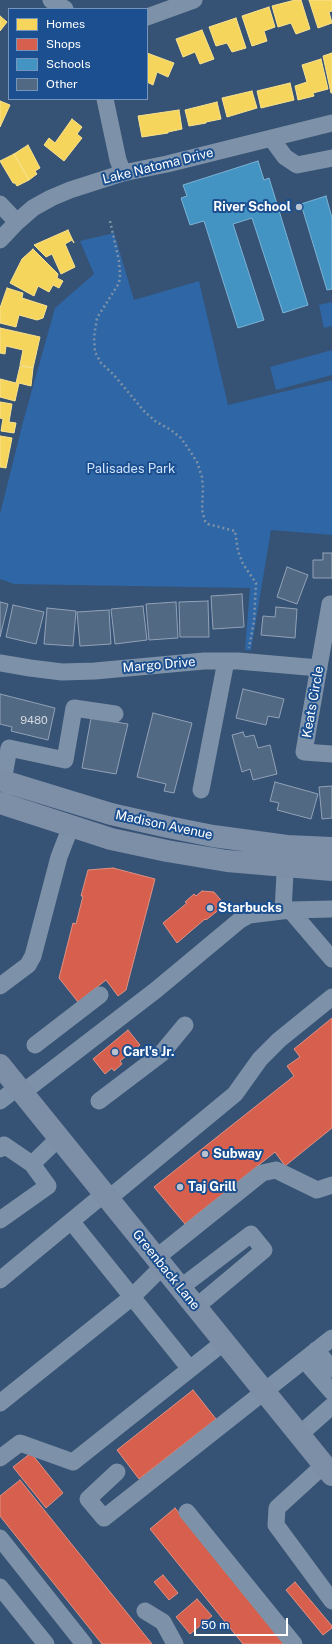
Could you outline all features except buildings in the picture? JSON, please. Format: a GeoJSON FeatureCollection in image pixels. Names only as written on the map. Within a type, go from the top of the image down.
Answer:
{"type":"FeatureCollection","features":[{"type":"Feature","properties":{"kind":"main road","name":"Madison Avenue"},"geometry":{"type":"LineString","coordinates":[[1,780],[111,814],[213,836],[332,870]]}},
{"type":"Feature","properties":{"kind":"main road","name":"Madison Avenue"},"geometry":{"type":"LineString","coordinates":[[0,804],[111,839],[167,851],[227,861],[286,856],[332,848]]}},
{"type":"Feature","properties":{"kind":"main road","name":"Greenback Lane"},"geometry":{"type":"LineString","coordinates":[[0,1065],[328,1470]]}},
{"type":"Feature","properties":{"kind":"street"},"geometry":{"type":"LineString","coordinates":[[51,0],[63,8]]}},
{"type":"Feature","properties":{"kind":"street"},"geometry":{"type":"LineString","coordinates":[[148,18],[194,0]]}},
{"type":"Feature","properties":{"kind":"street"},"geometry":{"type":"LineString","coordinates":[[105,100],[118,160],[123,173]]}},
{"type":"Feature","properties":{"kind":"street","name":"Lake Natoma Drive"},"geometry":{"type":"LineString","coordinates":[[0,240],[33,208],[51,198],[96,188],[123,173],[168,171],[271,138],[332,123]]}},
{"type":"Feature","properties":{"kind":"street"},"geometry":{"type":"LineString","coordinates":[[271,138],[285,157],[297,165],[332,158]]}},
{"type":"Feature","properties":{"kind":"street"},"geometry":{"type":"LineString","coordinates":[[0,204],[17,222]]}},
{"type":"Feature","properties":{"kind":"street","name":"Keats Circle"},"geometry":{"type":"LineString","coordinates":[[332,604],[330,604],[304,752],[332,754]]}},
{"type":"Feature","properties":{"kind":"street","name":"Margo Drive"},"geometry":{"type":"LineString","coordinates":[[0,663],[62,672],[95,671],[204,661],[247,662],[319,668]]}},
{"type":"Feature","properties":{"kind":"street"},"geometry":{"type":"LineString","coordinates":[[201,790],[226,661]]}},
{"type":"Feature","properties":{"kind":"street"},"geometry":{"type":"LineString","coordinates":[[1,780],[5,746],[65,760],[74,708],[115,714]]}},
{"type":"Feature","properties":{"kind":"street"},"geometry":{"type":"LineString","coordinates":[[0,986],[28,965],[33,956],[59,857],[71,826]]}},
{"type":"Feature","properties":{"kind":"street"},"geometry":{"type":"LineString","coordinates":[[286,856],[286,910],[332,959]]}},
{"type":"Feature","properties":{"kind":"street"},"geometry":{"type":"LineString","coordinates":[[0,1101],[20,1090],[156,990],[240,920],[249,915],[286,910],[332,909]]}},
{"type":"Feature","properties":{"kind":"street"},"geometry":{"type":"LineString","coordinates":[[35,1045],[100,995]]}},
{"type":"Feature","properties":{"kind":"street"},"geometry":{"type":"LineString","coordinates":[[0,1280],[71,1221],[106,1196],[235,1094],[260,1059],[279,1040],[332,997]]}},
{"type":"Feature","properties":{"kind":"street"},"geometry":{"type":"LineString","coordinates":[[99,1101],[161,1054],[185,1025]]}},
{"type":"Feature","properties":{"kind":"street"},"geometry":{"type":"LineString","coordinates":[[32,1164],[59,1138]]}},
{"type":"Feature","properties":{"kind":"street"},"geometry":{"type":"LineString","coordinates":[[0,1149],[4,1146],[32,1164],[48,1186],[0,1220]]}},
{"type":"Feature","properties":{"kind":"street"},"geometry":{"type":"LineString","coordinates":[[0,1403],[132,1297],[160,1262],[262,1173],[276,1170],[317,1190],[332,1185]]}},
{"type":"Feature","properties":{"kind":"street"},"geometry":{"type":"LineString","coordinates":[[71,1221],[190,1369]]}},
{"type":"Feature","properties":{"kind":"street"},"geometry":{"type":"LineString","coordinates":[[180,1288],[252,1234],[264,1250],[196,1307]]}},
{"type":"Feature","properties":{"kind":"street"},"geometry":{"type":"LineString","coordinates":[[117,1472],[88,1500],[104,1518],[332,1338]]}},
{"type":"Feature","properties":{"kind":"street"},"geometry":{"type":"LineString","coordinates":[[0,1458],[20,1443],[73,1462],[224,1342]]}},
{"type":"Feature","properties":{"kind":"street"},"geometry":{"type":"LineString","coordinates":[[310,1355],[332,1369]]}},
{"type":"Feature","properties":{"kind":"street"},"geometry":{"type":"LineString","coordinates":[[310,1355],[332,1392]]}},
{"type":"Feature","properties":{"kind":"street"},"geometry":{"type":"LineString","coordinates":[[299,1434],[332,1406]]}},
{"type":"Feature","properties":{"kind":"street"},"geometry":{"type":"LineString","coordinates":[[328,1470],[277,1508],[276,1524],[332,1601]]}},
{"type":"Feature","properties":{"kind":"street"},"geometry":{"type":"LineString","coordinates":[[187,1512],[294,1644]]}},
{"type":"Feature","properties":{"kind":"street"},"geometry":{"type":"LineString","coordinates":[[0,1538],[84,1644]]}},
{"type":"Feature","properties":{"kind":"street"},"geometry":{"type":"LineString","coordinates":[[0,1587],[46,1644]]}},
{"type":"Feature","properties":{"kind":"street"},"geometry":{"type":"LineString","coordinates":[[145,1611],[163,1622],[175,1644]]}},
{"type":"Feature","properties":{"kind":"path"},"geometry":{"type":"LineString","coordinates":[[110,221],[119,261],[120,275],[119,283],[97,318],[94,337],[95,352],[101,363],[113,374],[144,411],[155,421],[171,430],[181,438],[190,451],[197,462],[202,478],[202,510],[205,521],[208,524],[235,531],[238,551],[243,564],[256,583],[254,621],[247,662]]}},
{"type":"Feature","properties":{"kind":"green space","name":"Palisades Park"},"geometry":{"type":"Polygon","coordinates":[[[114,233],[134,300],[199,281],[228,405],[332,380],[332,535],[271,530],[251,650],[245,650],[250,588],[14,584],[0,579],[0,514],[23,422],[55,308],[94,274],[80,241],[114,233]]]}},
{"type":"Feature","properties":{"kind":"green space"},"geometry":{"type":"Polygon","coordinates":[[[332,302],[332,326],[324,328],[319,305],[332,302]]]}},
{"type":"Feature","properties":{"kind":"green space"},"geometry":{"type":"Polygon","coordinates":[[[332,350],[332,375],[276,390],[270,367],[332,350]]]}},
{"type":"Feature","properties":{"kind":"place","name":"River School"},"geometry":{"type":"Point","coordinates":[299,207]}},
{"type":"Feature","properties":{"kind":"place","name":"Starbucks"},"geometry":{"type":"Point","coordinates":[210,908]}},
{"type":"Feature","properties":{"kind":"place","name":"Carl's Jr."},"geometry":{"type":"Point","coordinates":[115,1052]}},
{"type":"Feature","properties":{"kind":"place","name":"Subway"},"geometry":{"type":"Point","coordinates":[205,1154]}},
{"type":"Feature","properties":{"kind":"place","name":"Taj Grill"},"geometry":{"type":"Point","coordinates":[180,1187]}}]}
